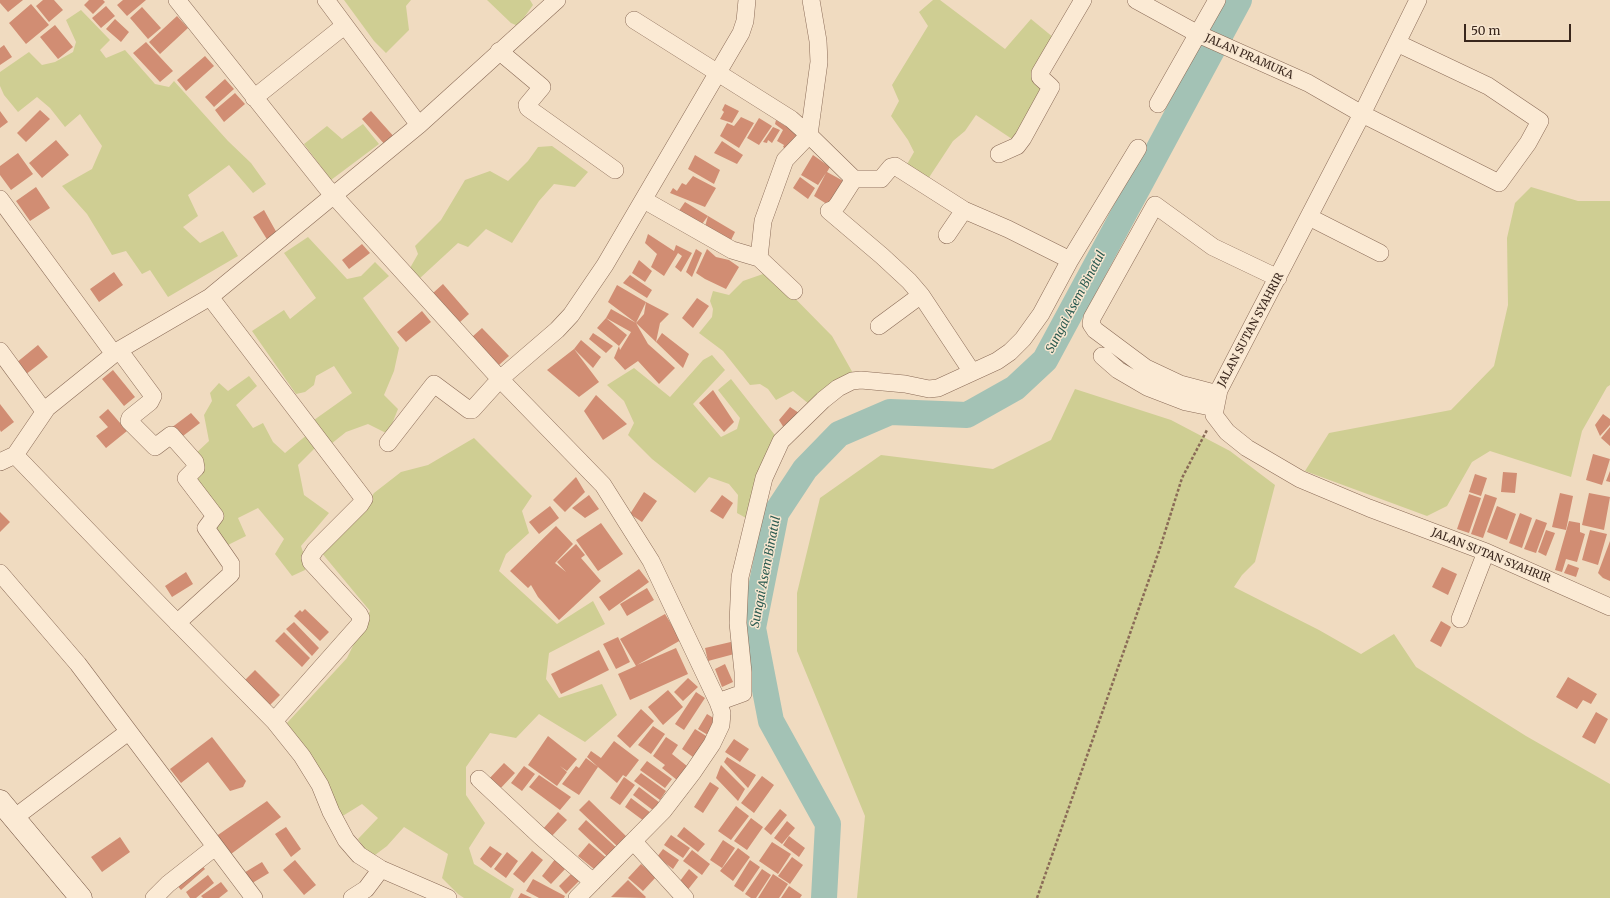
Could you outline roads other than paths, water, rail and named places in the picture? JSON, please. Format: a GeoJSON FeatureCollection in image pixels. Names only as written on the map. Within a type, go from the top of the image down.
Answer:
{"type":"FeatureCollection","features":[{"type":"Feature","properties":{"kind":"street"},"geometry":{"type":"LineString","coordinates":[[177,0],[330,192],[500,379],[603,485],[651,561],[718,702],[722,718],[712,744],[663,811],[577,898]]}},
{"type":"Feature","properties":{"kind":"street"},"geometry":{"type":"LineString","coordinates":[[326,0],[418,124]]}},
{"type":"Feature","properties":{"kind":"street"},"geometry":{"type":"LineString","coordinates":[[448,898],[381,869],[360,856],[346,840],[331,812],[320,785],[302,756],[274,721],[177,623],[8,459],[44,411],[113,350],[210,297],[330,192],[418,124],[556,0]]}},
{"type":"Feature","properties":{"kind":"street"},"geometry":{"type":"LineString","coordinates":[[388,443],[434,384],[470,410],[500,379],[557,330],[571,315],[606,265],[741,33],[745,21],[747,0]]}},
{"type":"Feature","properties":{"kind":"street"},"geometry":{"type":"LineString","coordinates":[[759,258],[763,221],[772,192],[785,160],[801,128],[819,62],[818,41],[811,0]]}},
{"type":"Feature","properties":{"kind":"street"},"geometry":{"type":"LineString","coordinates":[[999,154],[1016,146],[1023,138],[1051,86],[1040,77],[1040,73],[1083,0]]}},
{"type":"Feature","properties":{"kind":"street","name":"JALAN PRAMUKA"},"geometry":{"type":"LineString","coordinates":[[1136,0],[1200,35],[1308,83],[1362,114],[1495,181],[1528,143],[1539,120],[1488,86],[1397,43]]}},
{"type":"Feature","properties":{"kind":"street"},"geometry":{"type":"LineString","coordinates":[[1158,104],[1200,35],[1217,0]]}},
{"type":"Feature","properties":{"kind":"street","name":"JALAN SUTAN SYAHRIR"},"geometry":{"type":"LineString","coordinates":[[1418,0],[1219,397],[1227,432],[1246,448],[1300,479],[1369,508],[1486,552],[1610,607]]}},
{"type":"Feature","properties":{"kind":"street"},"geometry":{"type":"LineString","coordinates":[[634,20],[801,128],[854,179],[881,180],[891,166],[895,166],[964,210],[1008,229],[1070,260]]}},
{"type":"Feature","properties":{"kind":"street"},"geometry":{"type":"LineString","coordinates":[[254,98],[344,26]]}},
{"type":"Feature","properties":{"kind":"street"},"geometry":{"type":"LineString","coordinates":[[499,51],[542,87],[527,105],[528,108],[615,170]]}},
{"type":"Feature","properties":{"kind":"street"},"geometry":{"type":"LineString","coordinates":[[718,702],[743,693],[743,672],[738,623],[740,577],[764,478],[781,441],[823,400],[838,388],[852,381],[861,380],[905,384],[929,389],[950,383],[997,361],[1010,352],[1023,339],[1041,314],[1070,260],[1138,148]]}},
{"type":"Feature","properties":{"kind":"street"},"geometry":{"type":"LineString","coordinates":[[854,179],[834,209],[829,211],[882,256],[921,295],[972,372]]}},
{"type":"Feature","properties":{"kind":"street"},"geometry":{"type":"LineString","coordinates":[[0,199],[113,350],[152,396],[150,402],[130,418],[129,421],[155,447],[170,435],[195,462],[196,468],[186,478],[215,516],[206,528],[231,564],[231,574],[177,623]]}},
{"type":"Feature","properties":{"kind":"street"},"geometry":{"type":"LineString","coordinates":[[644,200],[732,250],[759,258],[794,291]]}},
{"type":"Feature","properties":{"kind":"street"},"geometry":{"type":"LineString","coordinates":[[1219,397],[1180,384],[1146,368],[1095,330],[1091,324],[1092,318],[1155,205],[1213,247],[1278,278]]}},
{"type":"Feature","properties":{"kind":"street"},"geometry":{"type":"LineString","coordinates":[[947,235],[964,210]]}},
{"type":"Feature","properties":{"kind":"street"},"geometry":{"type":"LineString","coordinates":[[1309,217],[1380,253]]}},
{"type":"Feature","properties":{"kind":"street"},"geometry":{"type":"LineString","coordinates":[[879,326],[921,295]]}},
{"type":"Feature","properties":{"kind":"street"},"geometry":{"type":"LineString","coordinates":[[210,297],[364,499],[360,505],[315,550],[310,558],[311,562],[359,614],[361,618],[359,625],[274,721]]}},
{"type":"Feature","properties":{"kind":"street"},"geometry":{"type":"LineString","coordinates":[[0,351],[44,411]]}},
{"type":"Feature","properties":{"kind":"street"},"geometry":{"type":"LineString","coordinates":[[1102,356],[1118,370],[1147,387],[1186,402],[1219,397]]}},
{"type":"Feature","properties":{"kind":"street"},"geometry":{"type":"LineString","coordinates":[[1460,619],[1486,552]]}},
{"type":"Feature","properties":{"kind":"street"},"geometry":{"type":"LineString","coordinates":[[0,573],[78,664],[254,898]]}},
{"type":"Feature","properties":{"kind":"street"},"geometry":{"type":"LineString","coordinates":[[14,818],[128,732]]}},
{"type":"Feature","properties":{"kind":"street"},"geometry":{"type":"LineString","coordinates":[[479,779],[540,836],[593,882]]}},
{"type":"Feature","properties":{"kind":"street"},"geometry":{"type":"LineString","coordinates":[[0,801],[81,898]]}},
{"type":"Feature","properties":{"kind":"street"},"geometry":{"type":"LineString","coordinates":[[634,842],[685,898]]}},
{"type":"Feature","properties":{"kind":"street"},"geometry":{"type":"LineString","coordinates":[[154,898],[168,884],[215,846]]}},
{"type":"Feature","properties":{"kind":"street"},"geometry":{"type":"LineString","coordinates":[[352,898],[366,889],[381,869]]}},
{"type":"Feature","properties":{"kind":"waterway","name":"Sungai Asem Binatul"},"geometry":{"type":"LineString","coordinates":[[824,898],[828,824],[771,721],[753,628],[776,513],[805,469],[839,434],[890,412],[967,415],[1015,388],[1045,360],[1239,0]]}}]}
